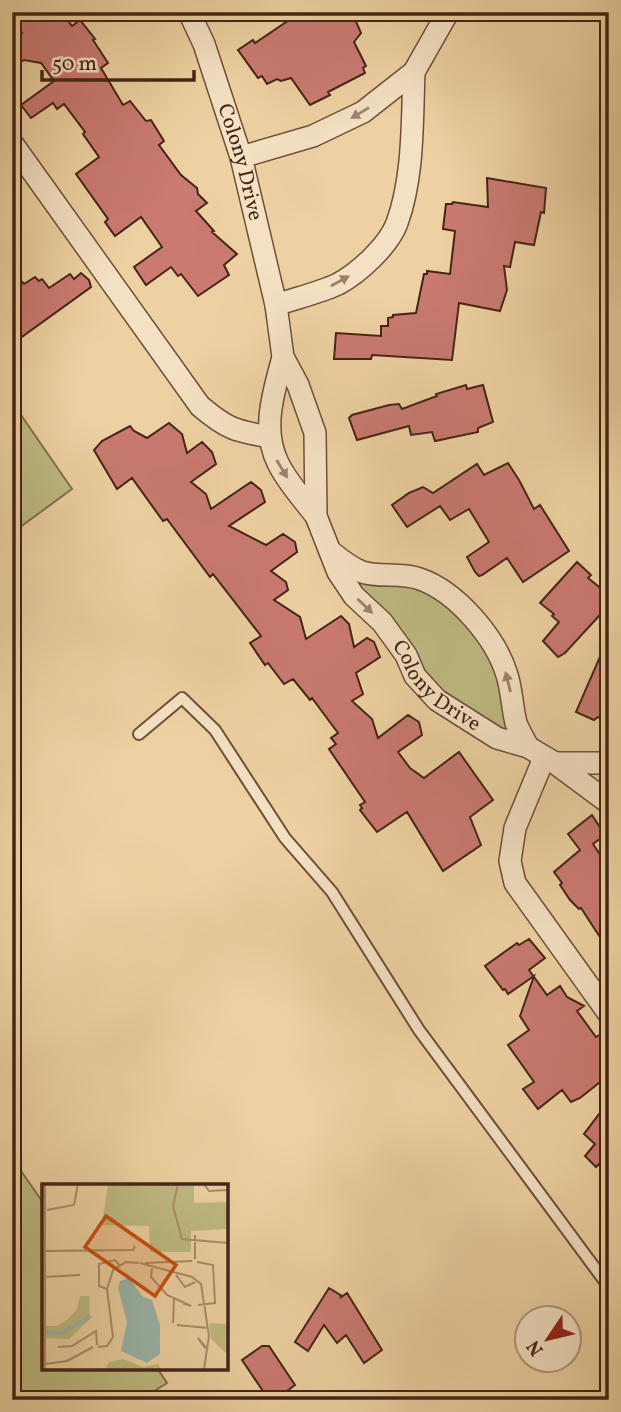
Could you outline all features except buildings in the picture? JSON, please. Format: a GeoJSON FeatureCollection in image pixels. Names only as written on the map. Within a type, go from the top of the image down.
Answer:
{"type":"FeatureCollection","features":[{"type":"Feature","properties":{"kind":"street","name":"Colony Drive"},"geometry":{"type":"LineString","coordinates":[[189,12],[204,44],[241,157],[276,305],[283,357],[298,385],[315,433],[317,516],[338,572],[354,596],[382,622],[406,654],[415,676],[437,700],[497,738],[542,756],[609,803]]}},
{"type":"Feature","properties":{"kind":"street"},"geometry":{"type":"LineString","coordinates":[[241,157],[313,136],[363,112],[414,72],[448,12]]}},
{"type":"Feature","properties":{"kind":"street"},"geometry":{"type":"LineString","coordinates":[[276,305],[338,284],[370,261],[396,225],[405,190],[411,142],[414,72]]}},
{"type":"Feature","properties":{"kind":"street"},"geometry":{"type":"LineString","coordinates":[[12,143],[200,406],[222,425],[240,432],[270,436]]}},
{"type":"Feature","properties":{"kind":"street","name":"Colony Drive"},"geometry":{"type":"LineString","coordinates":[[283,357],[271,401],[270,436],[277,463],[317,516]]}},
{"type":"Feature","properties":{"kind":"street"},"geometry":{"type":"LineString","coordinates":[[328,550],[346,564],[364,573],[401,574],[436,585],[458,602],[496,651],[507,674],[517,724],[542,756],[609,763]]}},
{"type":"Feature","properties":{"kind":"street"},"geometry":{"type":"LineString","coordinates":[[542,756],[515,828],[510,861],[515,883],[609,1014]]}},
{"type":"Feature","properties":{"kind":"lane"},"geometry":{"type":"LineString","coordinates":[[139,734],[182,698],[215,730],[285,838],[332,892],[419,1030],[609,1287]]}},
{"type":"Feature","properties":{"kind":"shaded area"},"geometry":{"type":"Polygon","coordinates":[[[12,402],[72,489],[12,533],[12,402]]]}},
{"type":"Feature","properties":{"kind":"shaded area"},"geometry":{"type":"Polygon","coordinates":[[[357,580],[412,584],[436,594],[490,651],[511,724],[507,731],[501,733],[445,697],[355,589],[357,580]]]}},
{"type":"Feature","properties":{"kind":"shaded area"},"geometry":{"type":"Polygon","coordinates":[[[12,1158],[42,1201],[42,1370],[158,1370],[167,1383],[140,1400],[12,1400],[12,1158]]]}},
{"type":"Feature","properties":{"kind":"water"},"geometry":{"type":"Polygon","coordinates":[[[609,407],[609,472],[601,433],[609,407]]]}}]}
